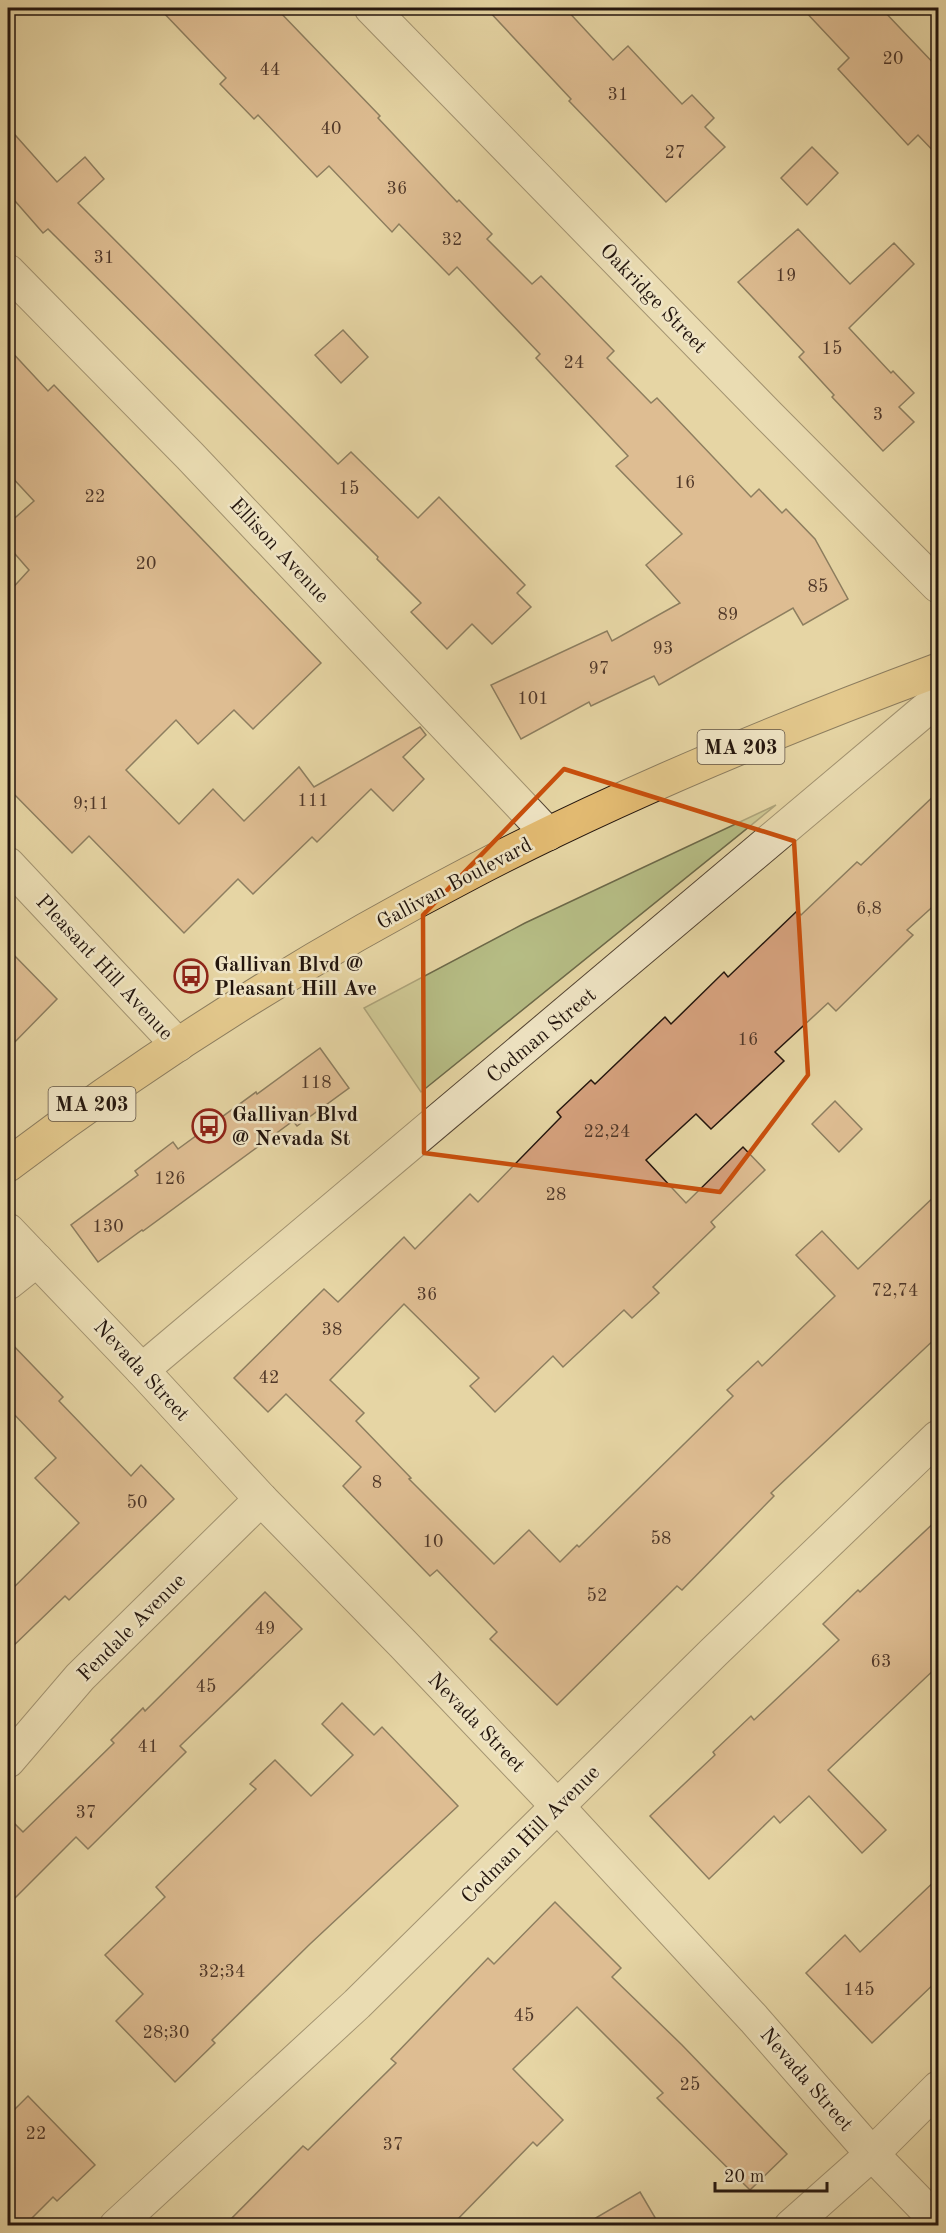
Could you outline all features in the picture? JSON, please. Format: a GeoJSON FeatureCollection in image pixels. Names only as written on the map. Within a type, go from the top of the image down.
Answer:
{"type":"FeatureCollection","features":[{"type":"Feature","properties":{"kind":"highway","name":"Gallivan Boulevard"},"geometry":{"type":"LineString","coordinates":[[8,1165],[81,1111],[178,1045],[310,961],[461,877],[548,834],[710,760],[939,670]]}},
{"type":"Feature","properties":{"kind":"street","name":"Oakridge Street"},"geometry":{"type":"LineString","coordinates":[[371,8],[752,399],[939,586]]}},
{"type":"Feature","properties":{"kind":"street","name":"Ellison Avenue"},"geometry":{"type":"LineString","coordinates":[[8,271],[190,456],[548,834]]}},
{"type":"Feature","properties":{"kind":"street","name":"Codman Street"},"geometry":{"type":"LineString","coordinates":[[142,1370],[939,699]]}},
{"type":"Feature","properties":{"kind":"street","name":"Pleasant Hill Avenue"},"geometry":{"type":"LineString","coordinates":[[8,864],[178,1045]]}},
{"type":"Feature","properties":{"kind":"street","name":"Nevada Street"},"geometry":{"type":"LineString","coordinates":[[8,1230],[261,1499],[558,1807],[754,2019],[872,2154],[939,2222]]}},
{"type":"Feature","properties":{"kind":"street"},"geometry":{"type":"LineString","coordinates":[[8,1283],[37,1260]]}},
{"type":"Feature","properties":{"kind":"street","name":"Codman Hill Avenue"},"geometry":{"type":"LineString","coordinates":[[116,2226],[357,2004],[714,1652],[939,1437]]}},
{"type":"Feature","properties":{"kind":"street","name":"Fendale Avenue"},"geometry":{"type":"LineString","coordinates":[[8,1761],[80,1677],[261,1499]]}},
{"type":"Feature","properties":{"kind":"street"},"geometry":{"type":"LineString","coordinates":[[791,2226],[872,2154],[939,2088]]}},
{"type":"Feature","properties":{"kind":"highlighted area"},"geometry":{"type":"Polygon","coordinates":[[[564,769],[794,841],[808,1075],[720,1192],[424,1153],[423,915],[564,769]]]}},
{"type":"Feature","properties":{"kind":"green space"},"geometry":{"type":"Polygon","coordinates":[[[776,805],[421,1092],[364,1008],[525,923],[776,805]]]}},
{"type":"Feature","properties":{"kind":"building"},"geometry":{"type":"Polygon","coordinates":[[[159,8],[276,8],[380,116],[378,118],[457,202],[459,200],[492,234],[487,239],[532,284],[541,276],[614,351],[607,358],[651,403],[657,398],[751,497],[759,489],[782,513],[786,509],[815,539],[848,599],[803,625],[793,608],[659,685],[654,676],[591,706],[589,702],[521,739],[491,685],[607,631],[612,641],[680,603],[646,565],[682,534],[616,466],[628,456],[536,358],[540,354],[457,267],[449,275],[399,224],[392,232],[329,166],[317,177],[258,115],[254,119],[220,84],[226,78],[159,8]]]}},
{"type":"Feature","properties":{"kind":"building"},"geometry":{"type":"Polygon","coordinates":[[[486,8],[565,8],[613,60],[628,46],[682,104],[692,95],[714,118],[705,127],[725,147],[666,202],[569,101],[571,99],[486,8]]]}},
{"type":"Feature","properties":{"kind":"building"},"geometry":{"type":"Polygon","coordinates":[[[802,8],[881,8],[939,69],[939,157],[918,135],[908,145],[838,69],[849,58],[802,8]]]}},
{"type":"Feature","properties":{"kind":"building"},"geometry":{"type":"Polygon","coordinates":[[[8,127],[57,182],[85,157],[104,179],[78,203],[338,464],[351,452],[418,518],[439,497],[525,585],[517,593],[531,607],[492,644],[472,624],[447,649],[411,612],[421,603],[377,559],[378,557],[48,229],[43,233],[8,193],[8,127]]]}},
{"type":"Feature","properties":{"kind":"building"},"geometry":{"type":"Polygon","coordinates":[[[812,147],[838,173],[807,205],[781,178],[812,147]]]}},
{"type":"Feature","properties":{"kind":"building"},"geometry":{"type":"Polygon","coordinates":[[[798,229],[850,284],[894,243],[914,264],[849,328],[891,373],[893,371],[914,393],[899,407],[914,422],[883,451],[832,397],[834,395],[799,357],[804,352],[738,282],[798,229]]]}},
{"type":"Feature","properties":{"kind":"building"},"geometry":{"type":"Polygon","coordinates":[[[343,330],[368,357],[341,383],[315,355],[343,330]]]}},
{"type":"Feature","properties":{"kind":"building"},"geometry":{"type":"Polygon","coordinates":[[[8,348],[48,391],[54,385],[321,663],[253,729],[234,710],[198,744],[176,720],[126,770],[179,824],[213,789],[244,821],[299,767],[314,787],[420,727],[426,735],[403,757],[424,779],[393,811],[371,789],[317,842],[312,837],[253,894],[238,879],[184,933],[89,836],[72,853],[8,788],[8,593],[29,570],[8,546],[8,524],[34,501],[8,473],[8,348]]]}},
{"type":"Feature","properties":{"kind":"building"},"geometry":{"type":"Polygon","coordinates":[[[939,791],[939,901],[907,930],[913,935],[836,1011],[828,1003],[775,1052],[784,1061],[711,1129],[696,1114],[646,1160],[686,1203],[743,1147],[765,1170],[711,1222],[715,1227],[653,1287],[659,1293],[632,1318],[624,1310],[563,1367],[553,1356],[495,1412],[470,1386],[479,1378],[404,1304],[330,1380],[364,1413],[356,1421],[411,1478],[409,1479],[494,1564],[529,1530],[560,1562],[577,1545],[579,1547],[733,1396],[727,1390],[758,1361],[762,1366],[835,1296],[796,1255],[822,1231],[858,1269],[939,1192],[939,1335],[771,1493],[774,1496],[682,1590],[677,1586],[557,1705],[490,1639],[497,1632],[437,1570],[430,1576],[343,1486],[361,1467],[286,1394],[268,1412],[234,1378],[324,1289],[338,1302],[404,1237],[415,1249],[470,1194],[478,1202],[561,1117],[557,1112],[591,1080],[595,1084],[665,1017],[671,1024],[724,972],[728,977],[797,911],[801,915],[857,862],[861,865],[939,791]]]}},
{"type":"Feature","properties":{"kind":"building"},"geometry":{"type":"Polygon","coordinates":[[[8,949],[57,999],[8,1049],[8,949]]]}},
{"type":"Feature","properties":{"kind":"building"},"geometry":{"type":"Polygon","coordinates":[[[320,1048],[349,1088],[297,1126],[293,1121],[98,1262],[71,1225],[138,1175],[135,1171],[173,1142],[178,1149],[320,1048]]]}},
{"type":"Feature","properties":{"kind":"building"},"geometry":{"type":"Polygon","coordinates":[[[835,1101],[862,1129],[839,1152],[812,1124],[835,1101]]]}},
{"type":"Feature","properties":{"kind":"building"},"geometry":{"type":"Polygon","coordinates":[[[8,1340],[63,1397],[59,1401],[131,1476],[141,1465],[174,1499],[69,1600],[65,1596],[8,1651],[8,1593],[79,1523],[35,1478],[56,1458],[8,1408],[8,1340]]]}},
{"type":"Feature","properties":{"kind":"building"},"geometry":{"type":"Polygon","coordinates":[[[939,1518],[939,1665],[828,1770],[886,1830],[862,1853],[809,1796],[780,1823],[774,1816],[709,1879],[650,1816],[715,1755],[713,1752],[751,1716],[754,1720],[839,1640],[823,1624],[939,1518]]]}},
{"type":"Feature","properties":{"kind":"building"},"geometry":{"type":"Polygon","coordinates":[[[265,1592],[302,1629],[180,1746],[186,1752],[88,1849],[76,1837],[8,1905],[8,1817],[23,1832],[114,1743],[111,1740],[143,1708],[145,1711],[265,1592]]]}},
{"type":"Feature","properties":{"kind":"building"},"geometry":{"type":"Polygon","coordinates":[[[342,1703],[374,1735],[382,1727],[458,1806],[310,1944],[212,2040],[215,2043],[175,2082],[116,2021],[143,1994],[105,1955],[165,1897],[156,1887],[256,1789],[250,1784],[275,1760],[311,1796],[353,1755],[322,1724],[342,1703]]]}},
{"type":"Feature","properties":{"kind":"building"},"geometry":{"type":"Polygon","coordinates":[[[939,1877],[939,1979],[872,2043],[806,1973],[845,1935],[860,1952],[939,1877]]]}},
{"type":"Feature","properties":{"kind":"building"},"geometry":{"type":"Polygon","coordinates":[[[555,1902],[621,1968],[612,1977],[682,2045],[787,2154],[750,2190],[657,2098],[663,2093],[577,2007],[513,2069],[563,2120],[537,2146],[533,2142],[451,2226],[224,2226],[303,2146],[308,2150],[396,2063],[391,2059],[488,1958],[494,1964],[555,1902]]]}},
{"type":"Feature","properties":{"kind":"building"},"geometry":{"type":"Polygon","coordinates":[[[28,2096],[95,2165],[57,2201],[53,2197],[24,2226],[8,2226],[8,2116],[28,2096]]]}},
{"type":"Feature","properties":{"kind":"building"},"geometry":{"type":"Polygon","coordinates":[[[640,2192],[660,2226],[582,2226],[640,2192]]]}},
{"type":"Feature","properties":{"kind":"place","name":"Gallivan Blvd @ Pleasant Hill Ave"},"geometry":{"type":"Point","coordinates":[191,976]}},
{"type":"Feature","properties":{"kind":"place","name":"Gallivan Blvd @ Nevada St"},"geometry":{"type":"Point","coordinates":[209,1126]}}]}
